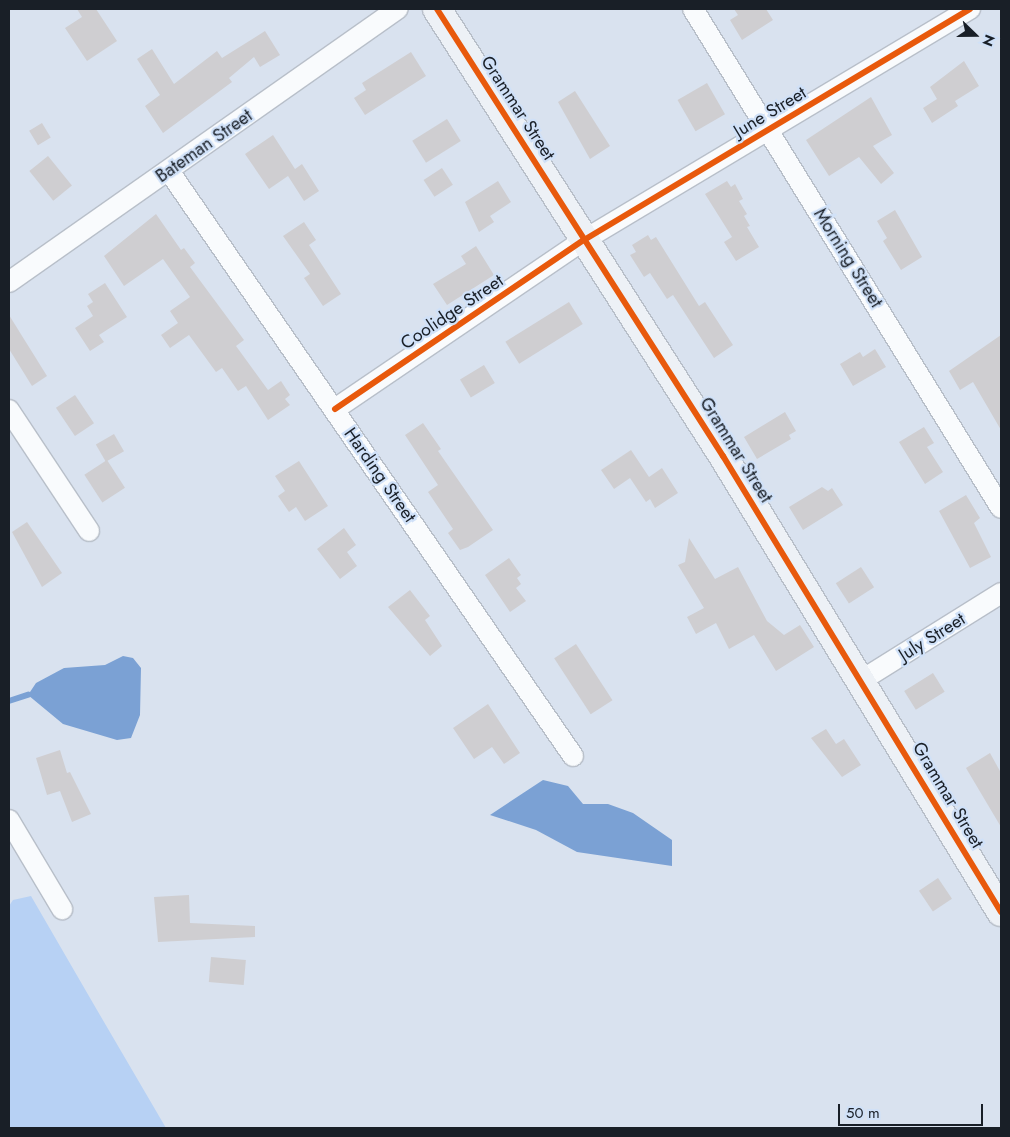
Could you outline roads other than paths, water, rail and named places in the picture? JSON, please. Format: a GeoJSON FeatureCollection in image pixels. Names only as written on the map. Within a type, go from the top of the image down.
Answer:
{"type":"FeatureCollection","features":[{"type":"Feature","properties":{"kind":"street","name":"Bateman Street"},"geometry":{"type":"LineString","coordinates":[[9,282],[398,9]]}},
{"type":"Feature","properties":{"kind":"street","name":"Grammar Street"},"geometry":{"type":"LineString","coordinates":[[437,9],[862,680],[1001,912]]}},
{"type":"Feature","properties":{"kind":"street","name":"Morning Street"},"geometry":{"type":"LineString","coordinates":[[693,9],[1001,508]]}},
{"type":"Feature","properties":{"kind":"street","name":"June Street"},"geometry":{"type":"LineString","coordinates":[[584,240],[970,9]]}},
{"type":"Feature","properties":{"kind":"street","name":"Harding Street"},"geometry":{"type":"LineString","coordinates":[[169,171],[573,756]]}},
{"type":"Feature","properties":{"kind":"street","name":"Coolidge Street"},"geometry":{"type":"LineString","coordinates":[[335,409],[584,240]]}},
{"type":"Feature","properties":{"kind":"street"},"geometry":{"type":"LineString","coordinates":[[9,410],[89,531]]}},
{"type":"Feature","properties":{"kind":"street","name":"July Street"},"geometry":{"type":"LineString","coordinates":[[862,680],[1001,593]]}},
{"type":"Feature","properties":{"kind":"street"},"geometry":{"type":"LineString","coordinates":[[9,820],[62,908]]}},
{"type":"Feature","properties":{"kind":"waterway"},"geometry":{"type":"LineString","coordinates":[[9,701],[28,695]]}}]}
